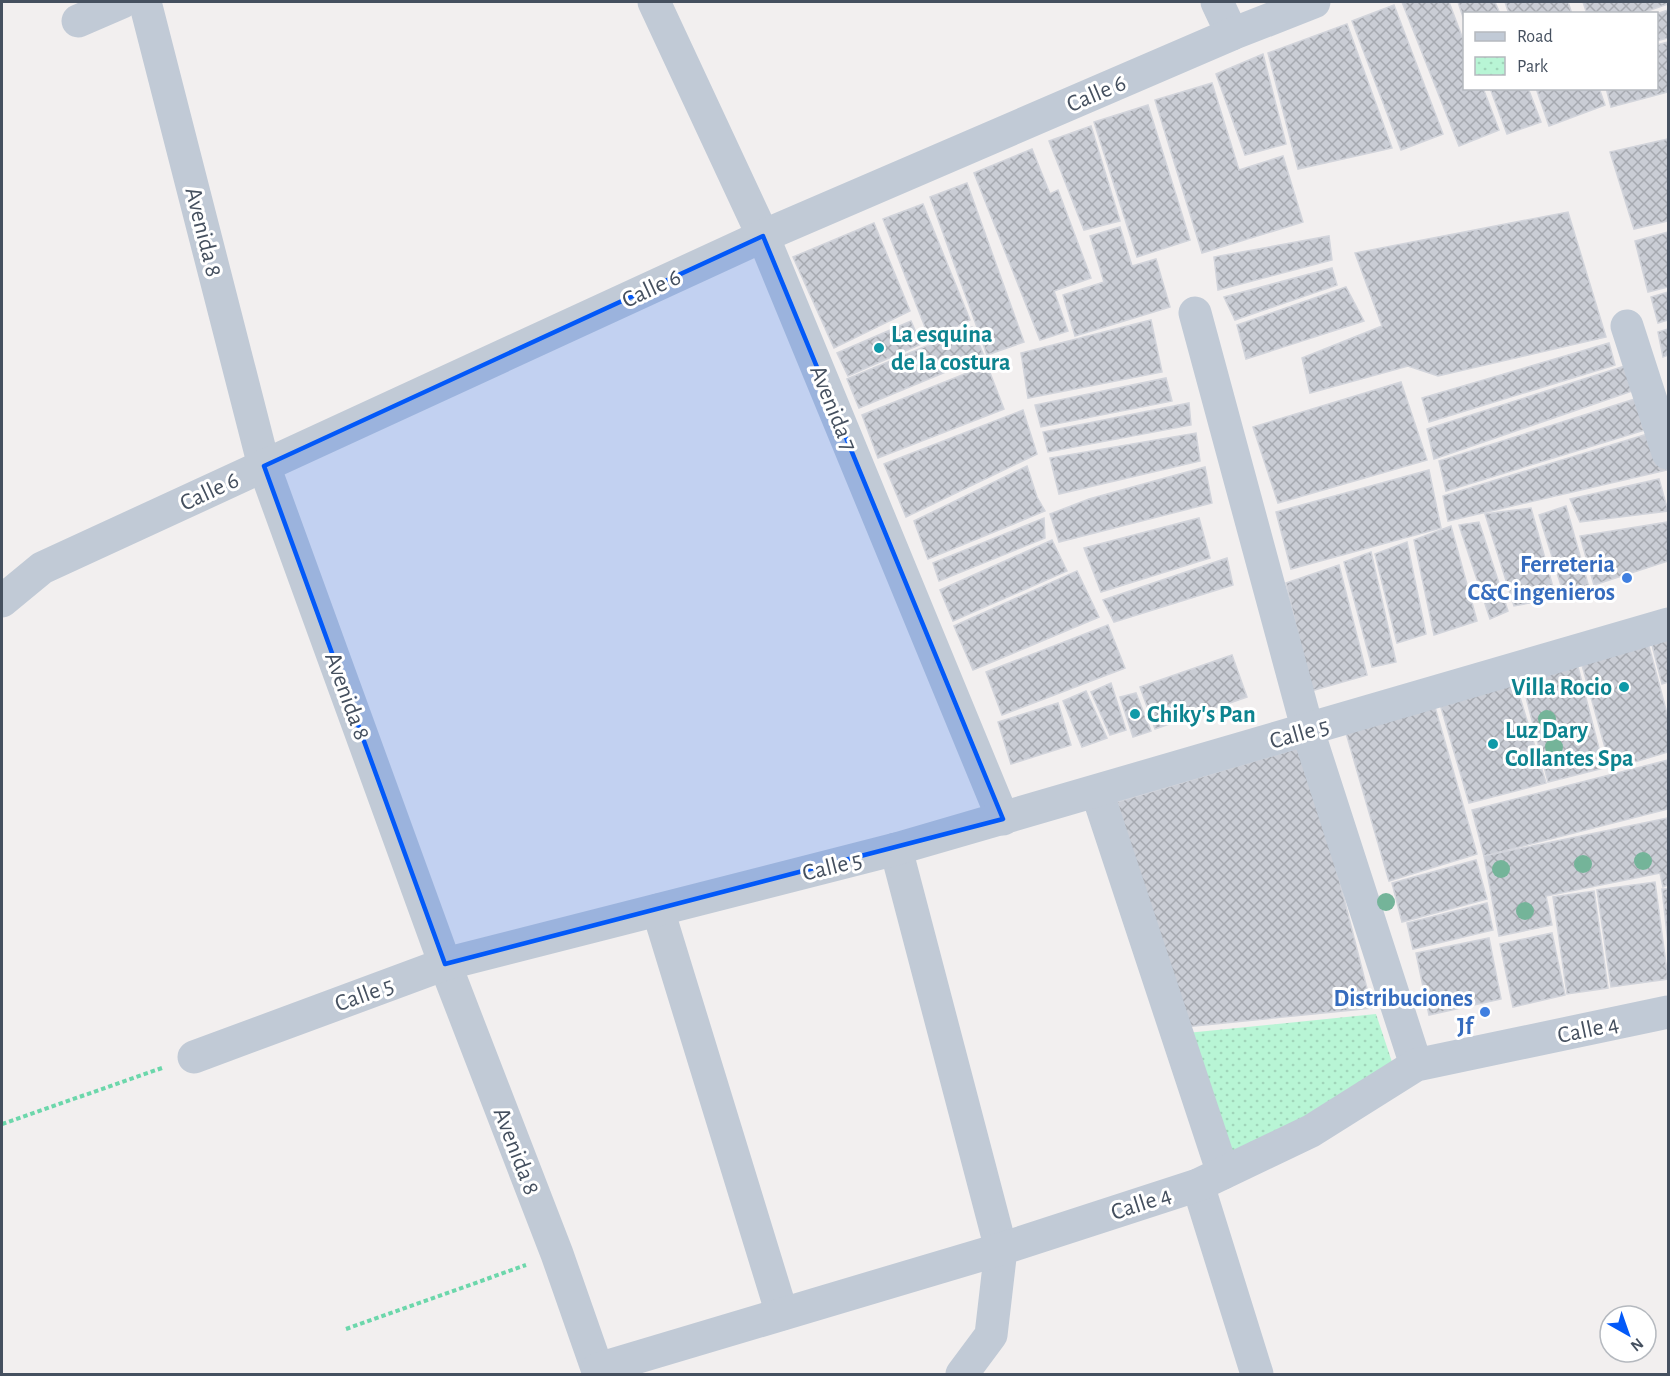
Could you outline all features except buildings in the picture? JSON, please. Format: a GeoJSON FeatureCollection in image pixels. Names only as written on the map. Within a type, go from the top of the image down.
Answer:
{"type":"FeatureCollection","features":[{"type":"Feature","properties":{"kind":"street"},"geometry":{"type":"LineString","coordinates":[[78,21],[122,2]]}},
{"type":"Feature","properties":{"kind":"street","name":"Avenida 8"},"geometry":{"type":"LineString","coordinates":[[145,2],[264,466],[445,964],[557,1254],[599,1372]]}},
{"type":"Feature","properties":{"kind":"street","name":"Avenida 7"},"geometry":{"type":"LineString","coordinates":[[654,2],[763,236],[1003,819]]}},
{"type":"Feature","properties":{"kind":"street"},"geometry":{"type":"LineString","coordinates":[[1217,2],[1232,34]]}},
{"type":"Feature","properties":{"kind":"street","name":"Calle 6"},"geometry":{"type":"LineString","coordinates":[[2,601],[42,568],[763,236],[1232,34],[1314,2]]}},
{"type":"Feature","properties":{"kind":"street"},"geometry":{"type":"LineString","coordinates":[[1195,313],[1308,731],[1416,1065]]}},
{"type":"Feature","properties":{"kind":"street"},"geometry":{"type":"LineString","coordinates":[[1627,326],[1668,453]]}},
{"type":"Feature","properties":{"kind":"street","name":"Calle 5"},"geometry":{"type":"LineString","coordinates":[[194,1058],[445,964],[896,849],[1308,731],[1668,624]]}},
{"type":"Feature","properties":{"kind":"street"},"geometry":{"type":"LineString","coordinates":[[1097,792],[1210,1179],[1257,1374]]}},
{"type":"Feature","properties":{"kind":"street"},"geometry":{"type":"LineString","coordinates":[[896,849],[1001,1249],[991,1335],[962,1374]]}},
{"type":"Feature","properties":{"kind":"street"},"geometry":{"type":"LineString","coordinates":[[658,910],[782,1314]]}},
{"type":"Feature","properties":{"kind":"street","name":"Calle 4"},"geometry":{"type":"LineString","coordinates":[[599,1372],[782,1314],[1001,1249],[1210,1179],[1311,1131],[1416,1065],[1668,1012]]}},
{"type":"Feature","properties":{"kind":"path"},"geometry":{"type":"LineString","coordinates":[[2,1124],[194,1058]]}},
{"type":"Feature","properties":{"kind":"path"},"geometry":{"type":"LineString","coordinates":[[346,1329],[557,1254]]}},
{"type":"Feature","properties":{"kind":"highlighted area"},"geometry":{"type":"Polygon","coordinates":[[[763,236],[1003,819],[445,964],[264,466],[763,236]]]}},
{"type":"Feature","properties":{"kind":"green space"},"geometry":{"type":"Polygon","coordinates":[[[1376,1014],[1394,1068],[1228,1161],[1187,1033],[1376,1014]]]}},
{"type":"Feature","properties":{"kind":"place","name":"La esquina de la costura"},"geometry":{"type":"Point","coordinates":[879,348]}},
{"type":"Feature","properties":{"kind":"place","name":"Ferreteria C&C ingenieros"},"geometry":{"type":"Point","coordinates":[1627,578]}},
{"type":"Feature","properties":{"kind":"place","name":"Villa Rocio"},"geometry":{"type":"Point","coordinates":[1624,687]}},
{"type":"Feature","properties":{"kind":"place","name":"Chiky's Pan"},"geometry":{"type":"Point","coordinates":[1135,714]}},
{"type":"Feature","properties":{"kind":"place","name":"Luz Dary Collantes Spa"},"geometry":{"type":"Point","coordinates":[1493,744]}},
{"type":"Feature","properties":{"kind":"place","name":"Distribuciones Jf"},"geometry":{"type":"Point","coordinates":[1485,1012]}}]}
